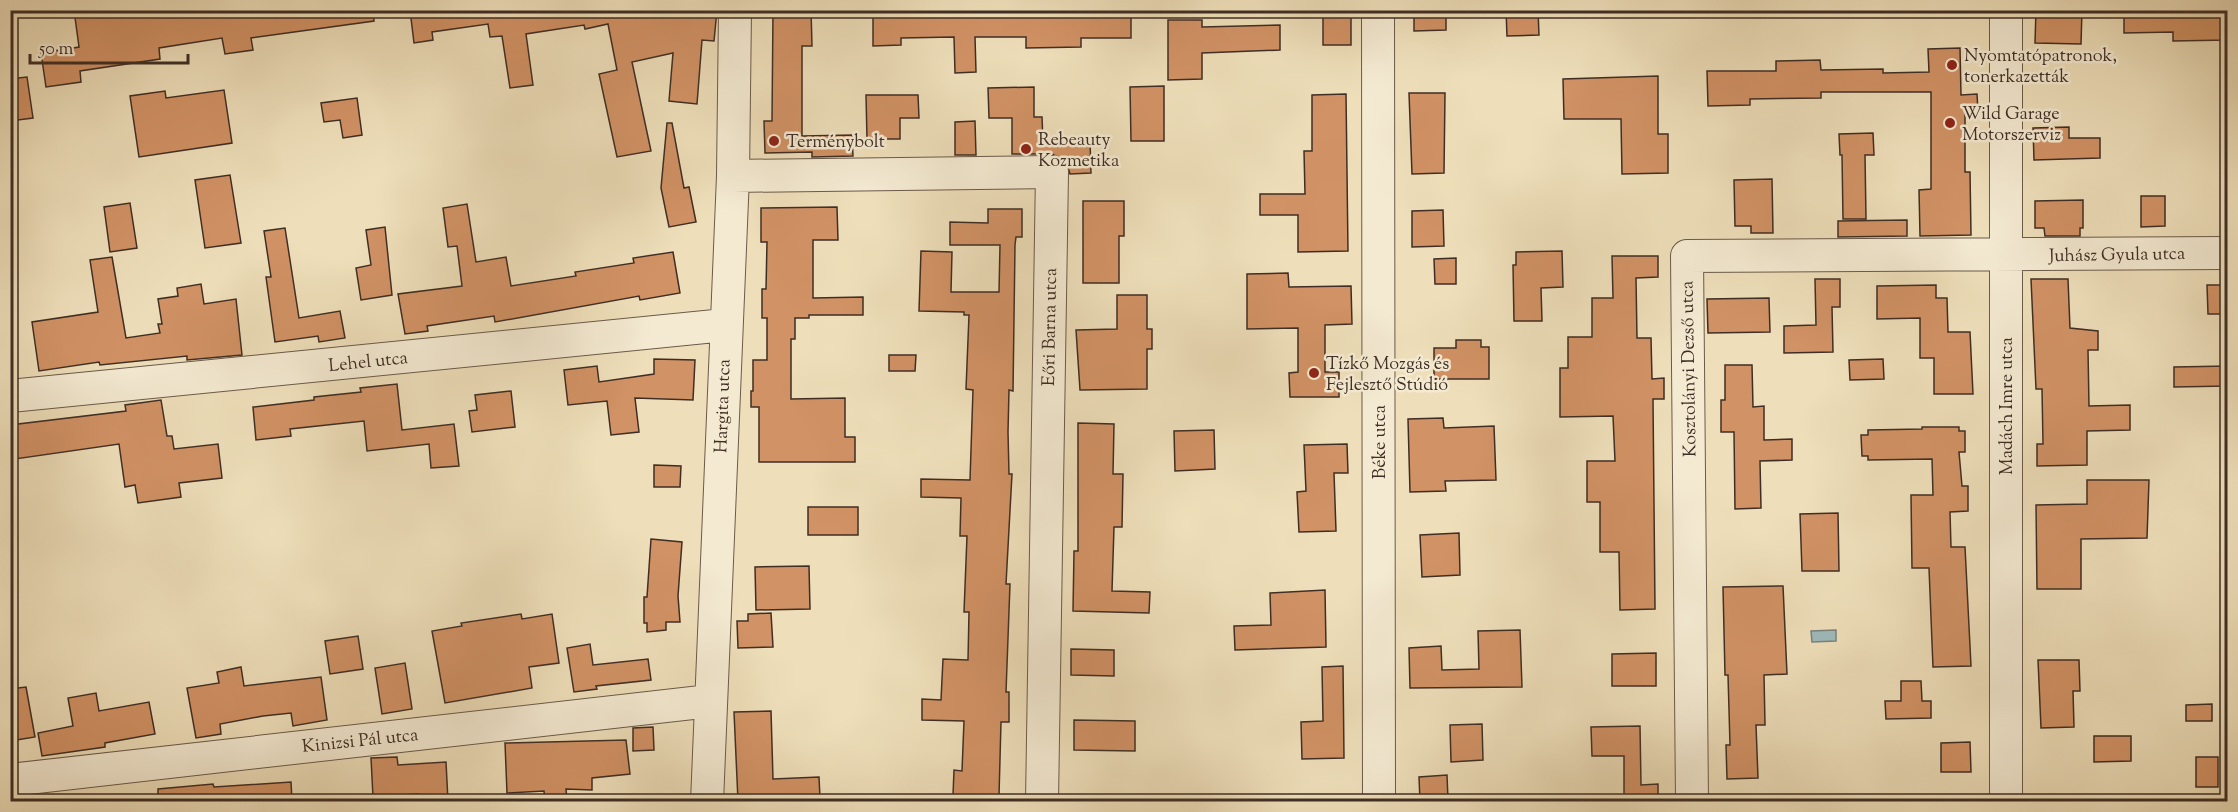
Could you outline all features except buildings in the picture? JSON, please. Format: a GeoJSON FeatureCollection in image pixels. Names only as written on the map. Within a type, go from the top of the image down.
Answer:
{"type":"FeatureCollection","features":[{"type":"Feature","properties":{"kind":"street","name":"Hargita utca"},"geometry":{"type":"LineString","coordinates":[[707,801],[725,325],[733,176],[735,10]]}},
{"type":"Feature","properties":{"kind":"street","name":"Béke utca"},"geometry":{"type":"LineString","coordinates":[[1378,10],[1379,801]]}},
{"type":"Feature","properties":{"kind":"street","name":"Madách Imre utca"},"geometry":{"type":"LineString","coordinates":[[2006,10],[2006,801]]}},
{"type":"Feature","properties":{"kind":"street","name":"Eőri Barna utca"},"geometry":{"type":"LineString","coordinates":[[733,176],[1052,172],[1042,801]]}},
{"type":"Feature","properties":{"kind":"street","name":"Juhász Gyula utca"},"geometry":{"type":"LineString","coordinates":[[2006,256],[2228,252]]}},
{"type":"Feature","properties":{"kind":"street","name":"Kosztolányi Dezső utca"},"geometry":{"type":"LineString","coordinates":[[1692,801],[1687,256],[2006,256]]}},
{"type":"Feature","properties":{"kind":"street","name":"Lehel utca"},"geometry":{"type":"LineString","coordinates":[[10,396],[725,325]]}},
{"type":"Feature","properties":{"kind":"street","name":"Kinizsi Pál utca"},"geometry":{"type":"LineString","coordinates":[[10,780],[710,701]]}},
{"type":"Feature","properties":{"kind":"water"},"geometry":{"type":"Polygon","coordinates":[[[1836,630],[1836,641],[1812,642],[1811,631],[1836,630]]]}},
{"type":"Feature","properties":{"kind":"place","name":"Nyomtatópatronok, tonerkazetták"},"geometry":{"type":"Point","coordinates":[1952,65]}},
{"type":"Feature","properties":{"kind":"place","name":"Wild Garage Motorszerviz"},"geometry":{"type":"Point","coordinates":[1950,123]}},
{"type":"Feature","properties":{"kind":"place","name":"Terménybolt"},"geometry":{"type":"Point","coordinates":[774,141]}},
{"type":"Feature","properties":{"kind":"place","name":"Rebeauty Kozmetika"},"geometry":{"type":"Point","coordinates":[1026,149]}},
{"type":"Feature","properties":{"kind":"place","name":"Tízkő Mozgás és Fejlesztő Stúdió"},"geometry":{"type":"Point","coordinates":[1314,373]}}]}
